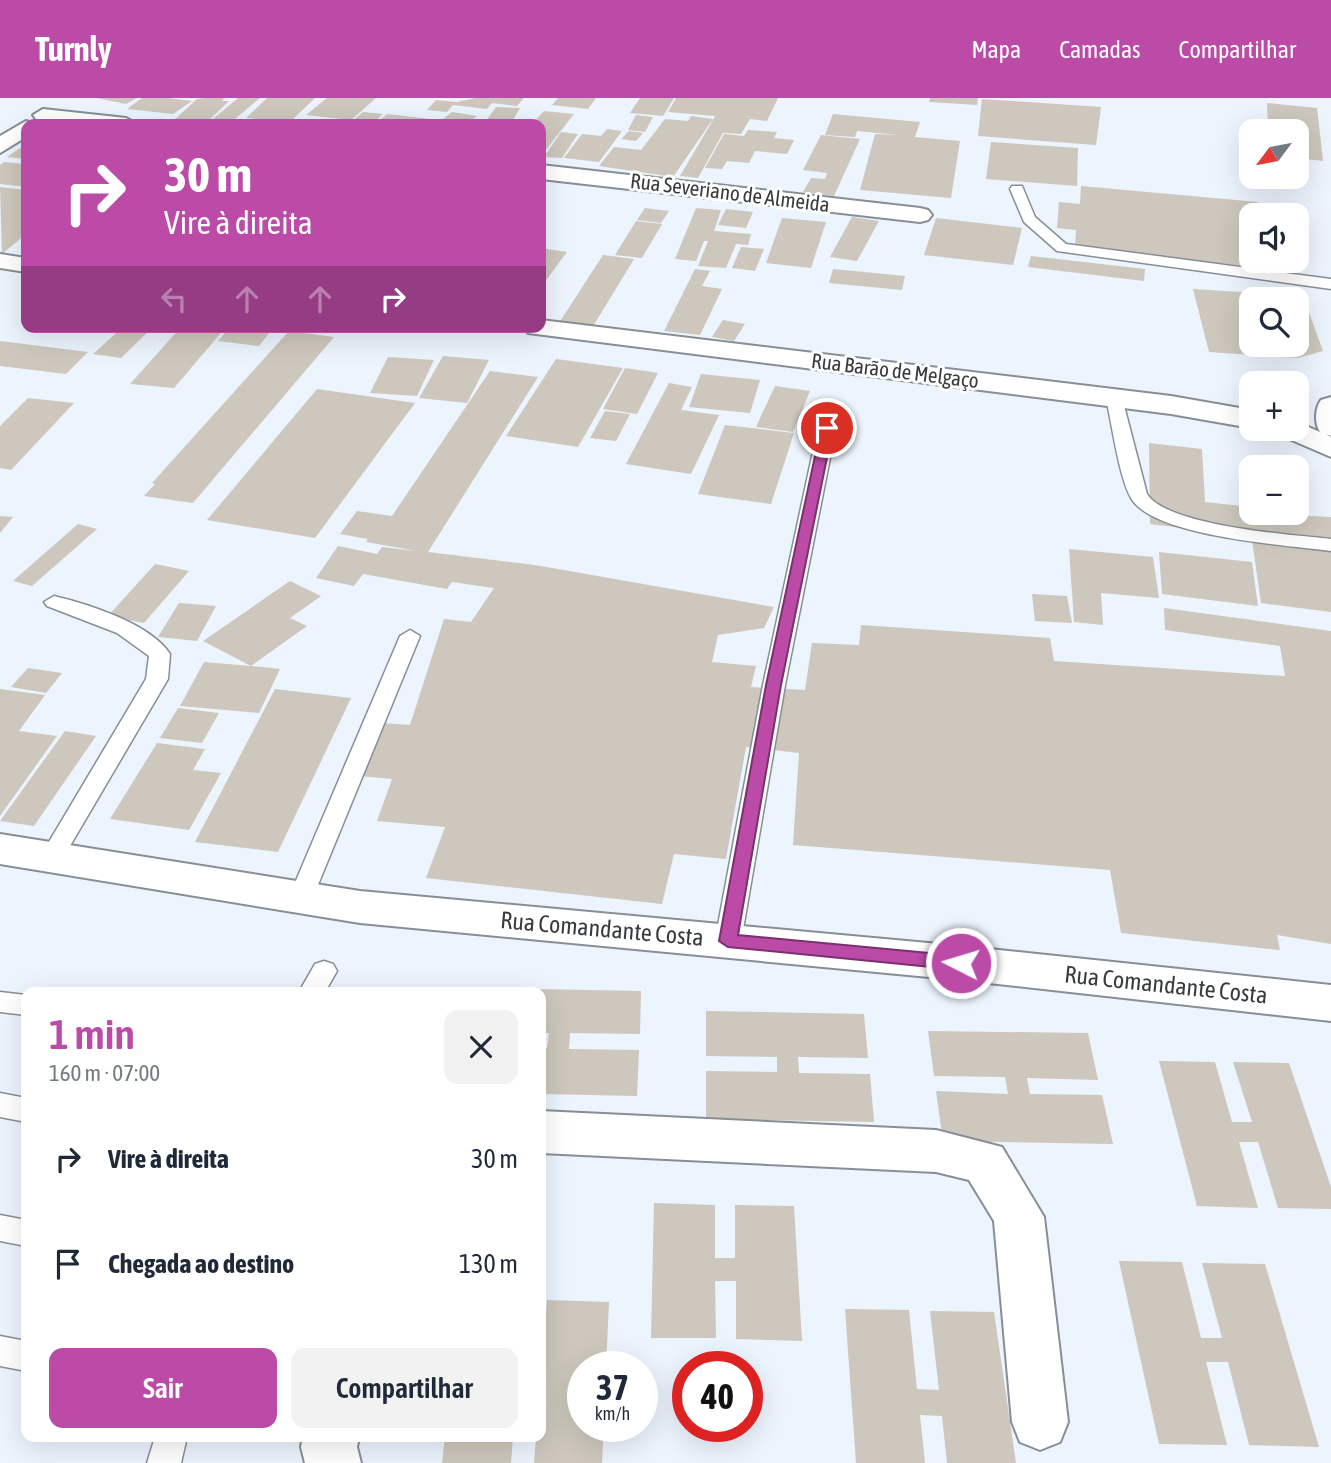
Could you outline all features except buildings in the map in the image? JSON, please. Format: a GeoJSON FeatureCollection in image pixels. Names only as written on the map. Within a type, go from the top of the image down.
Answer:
{"type":"FeatureCollection","features":[{"type":"Feature","properties":{"kind":"street"},"geometry":{"type":"LineString","coordinates":[[37,119],[65,98]]}},
{"type":"Feature","properties":{"kind":"street"},"geometry":{"type":"LineString","coordinates":[[0,146],[21,131]]}},
{"type":"Feature","properties":{"kind":"street","name":"Rua Severiano de Almeida"},"geometry":{"type":"LineString","coordinates":[[546,173],[920,215]]}},
{"type":"Feature","properties":{"kind":"street"},"geometry":{"type":"LineString","coordinates":[[0,261],[21,264]]}},
{"type":"Feature","properties":{"kind":"street","name":"Rua Barão de Melgaço"},"geometry":{"type":"LineString","coordinates":[[546,328],[1114,398],[1239,417]]}},
{"type":"Feature","properties":{"kind":"street"},"geometry":{"type":"LineString","coordinates":[[1331,406],[1331,427]]}},
{"type":"Feature","properties":{"kind":"street"},"geometry":{"type":"LineString","coordinates":[[1309,438],[1331,448]]}},
{"type":"Feature","properties":{"kind":"street","name":"Rua Comandante Costa"},"geometry":{"type":"LineString","coordinates":[[0,849],[360,907],[728,941],[1331,1003]]}},
{"type":"Feature","properties":{"kind":"street"},"geometry":{"type":"LineString","coordinates":[[546,1132],[936,1151],[985,1162],[1019,1217],[1040,1422]]}},
{"type":"Feature","properties":{"kind":"street"},"geometry":{"type":"LineString","coordinates":[[330,1442],[333,1463]]}},
{"type":"Feature","properties":{"kind":"lane"},"geometry":{"type":"LineString","coordinates":[[1017,189],[1029,219],[1062,248],[1331,284]]}},
{"type":"Feature","properties":{"kind":"lane"},"geometry":{"type":"LineString","coordinates":[[1114,398],[1138,494],[1147,507],[1167,516],[1240,533],[1331,545]]}},
{"type":"Feature","properties":{"kind":"lane"},"geometry":{"type":"LineString","coordinates":[[728,941],[774,685],[827,428]]}},
{"type":"Feature","properties":{"kind":"lane"},"geometry":{"type":"LineString","coordinates":[[52,857],[157,679],[160,654],[146,640],[105,619],[54,602]]}},
{"type":"Feature","properties":{"kind":"lane"},"geometry":{"type":"LineString","coordinates":[[301,897],[410,636]]}},
{"type":"Feature","properties":{"kind":"lane"},"geometry":{"type":"LineString","coordinates":[[0,1002],[21,1004]]}},
{"type":"Feature","properties":{"kind":"lane"},"geometry":{"type":"LineString","coordinates":[[0,1105],[21,1109]]}},
{"type":"Feature","properties":{"kind":"lane"},"geometry":{"type":"LineString","coordinates":[[0,1228],[21,1232]]}},
{"type":"Feature","properties":{"kind":"lane"},"geometry":{"type":"LineString","coordinates":[[0,1351],[21,1355]]}},
{"type":"Feature","properties":{"kind":"lane"},"geometry":{"type":"LineString","coordinates":[[164,1463],[170,1442]]}},
{"type":"Feature","properties":{"kind":"route"},"geometry":{"type":"LineString","coordinates":[[827,428],[774,685],[728,941],[961,963]]}}]}
